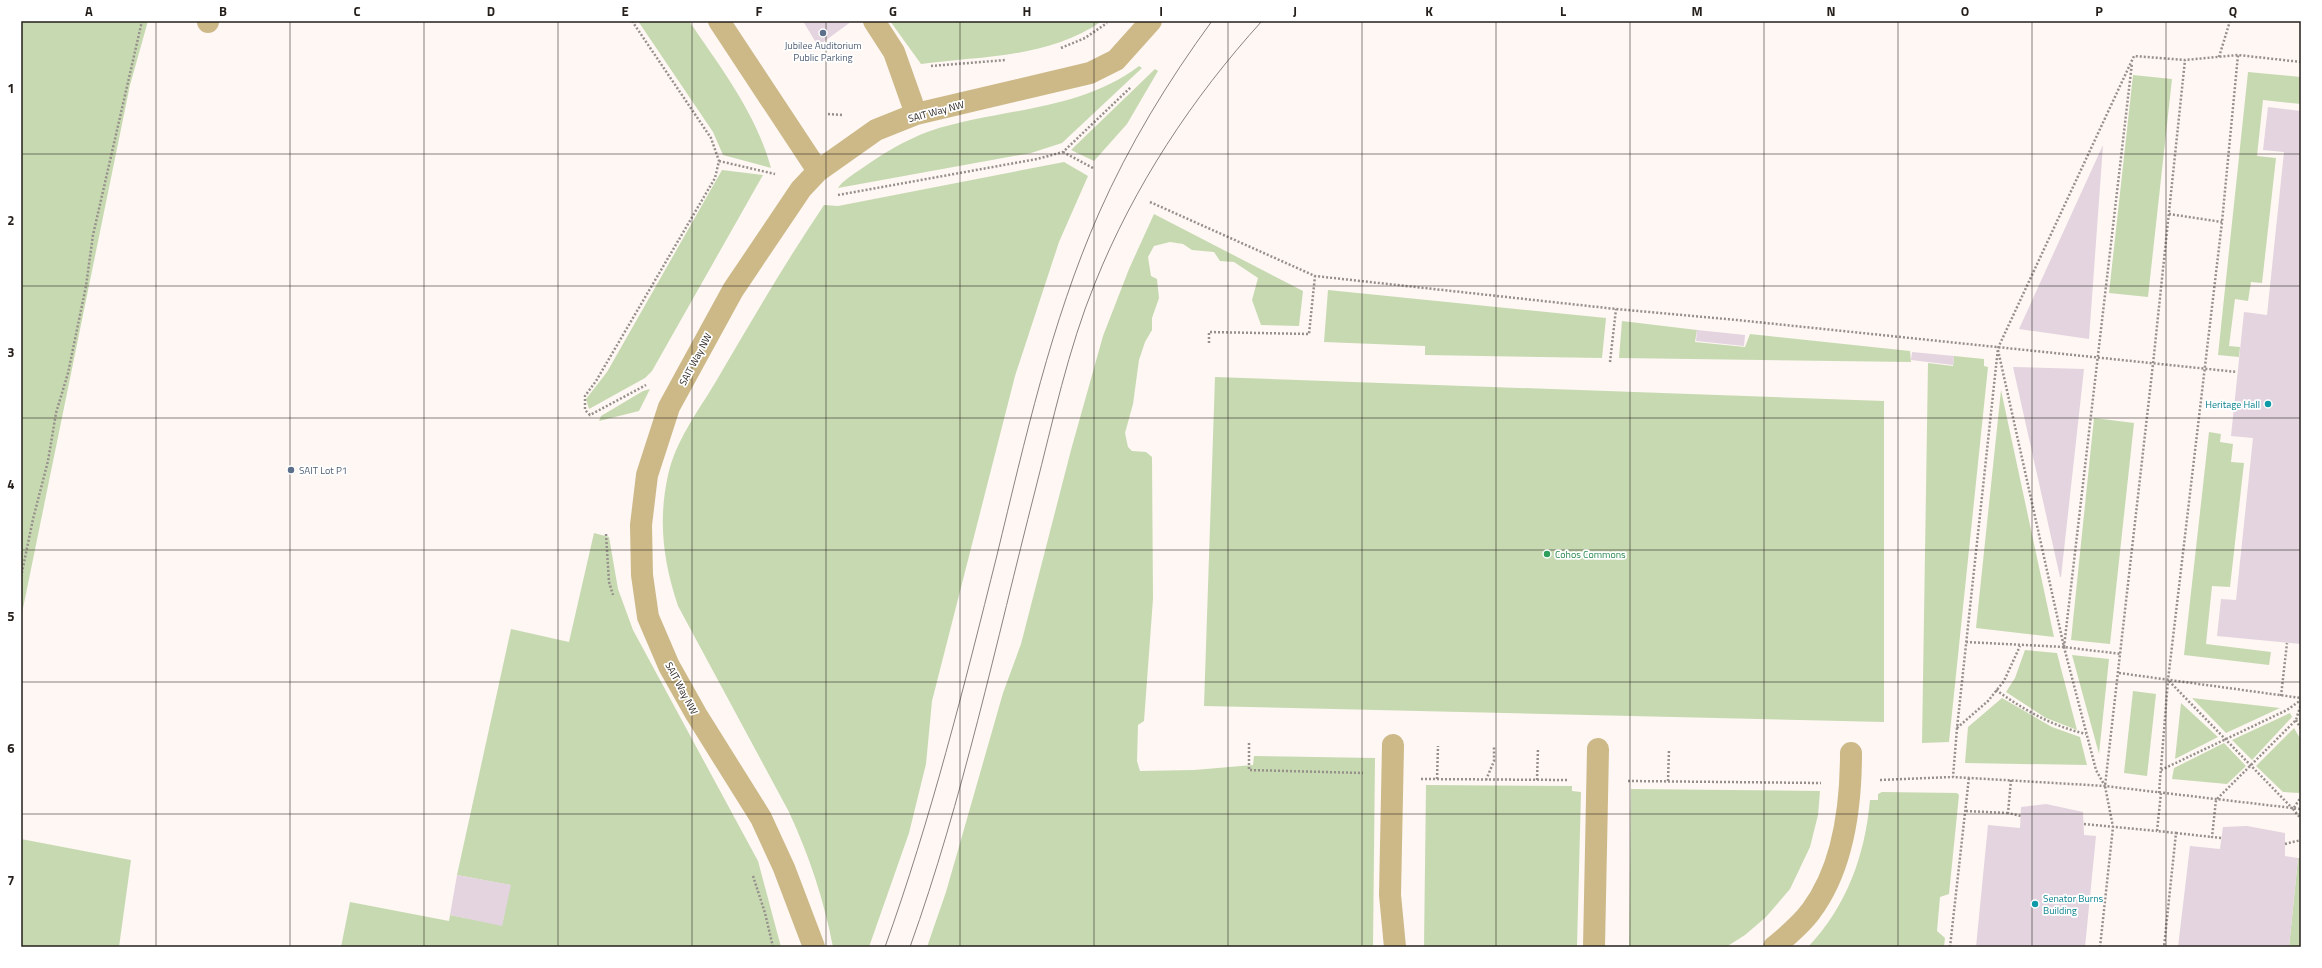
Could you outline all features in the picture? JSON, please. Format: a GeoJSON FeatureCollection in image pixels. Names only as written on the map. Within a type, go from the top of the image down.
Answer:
{"type":"FeatureCollection","features":[{"type":"Feature","properties":{"kind":"street"},"geometry":{"type":"LineString","coordinates":[[719,21],[818,171]]}},
{"type":"Feature","properties":{"kind":"street"},"geometry":{"type":"LineString","coordinates":[[874,21],[894,52],[916,114]]}},
{"type":"Feature","properties":{"kind":"street","name":"SAIT Way NW"},"geometry":{"type":"LineString","coordinates":[[814,947],[800,910],[760,818],[696,714],[669,666],[648,618],[642,575],[641,525],[647,474],[669,407],[732,290],[801,189],[818,171],[876,130],[916,114],[1090,73],[1116,60],[1151,21]]}},
{"type":"Feature","properties":{"kind":"street"},"geometry":{"type":"LineString","coordinates":[[1393,746],[1390,895],[1394,947]]}},
{"type":"Feature","properties":{"kind":"street"},"geometry":{"type":"LineString","coordinates":[[1594,947],[1598,749]]}},
{"type":"Feature","properties":{"kind":"street"},"geometry":{"type":"LineString","coordinates":[[1774,947],[1811,910],[1831,877],[1845,828],[1851,781],[1851,753]]}},
{"type":"Feature","properties":{"kind":"street"},"geometry":{"type":"LineString","coordinates":[[798,947],[800,910]]}},
{"type":"Feature","properties":{"kind":"path"},"geometry":{"type":"LineString","coordinates":[[21,577],[33,519],[48,461],[56,413],[68,372],[86,286],[93,235],[142,21]]}},
{"type":"Feature","properties":{"kind":"path"},"geometry":{"type":"LineString","coordinates":[[590,414],[585,410],[583,404],[585,396],[596,381],[715,178],[719,161],[711,138],[632,21]]}},
{"type":"Feature","properties":{"kind":"path"},"geometry":{"type":"LineString","coordinates":[[1053,50],[1085,38],[1109,21]]}},
{"type":"Feature","properties":{"kind":"path"},"geometry":{"type":"LineString","coordinates":[[2219,56],[2230,21]]}},
{"type":"Feature","properties":{"kind":"path"},"geometry":{"type":"LineString","coordinates":[[2157,831],[2160,770],[2168,680],[2222,222],[2238,55]]}},
{"type":"Feature","properties":{"kind":"path"},"geometry":{"type":"LineString","coordinates":[[2134,56],[2184,60],[2238,55],[2301,62]]}},
{"type":"Feature","properties":{"kind":"path"},"geometry":{"type":"LineString","coordinates":[[1953,777],[1998,348],[2134,56]]}},
{"type":"Feature","properties":{"kind":"path"},"geometry":{"type":"LineString","coordinates":[[2064,647],[2097,358],[2134,56]]}},
{"type":"Feature","properties":{"kind":"path"},"geometry":{"type":"LineString","coordinates":[[925,66],[1011,60]]}},
{"type":"Feature","properties":{"kind":"path"},"geometry":{"type":"LineString","coordinates":[[2100,947],[2113,827],[2105,786],[2153,364],[2184,60]]}},
{"type":"Feature","properties":{"kind":"path"},"geometry":{"type":"LineString","coordinates":[[831,196],[1030,160],[1063,152],[1133,85]]}},
{"type":"Feature","properties":{"kind":"path"},"geometry":{"type":"LineString","coordinates":[[828,114],[841,116],[848,113]]}},
{"type":"Feature","properties":{"kind":"path"},"geometry":{"type":"LineString","coordinates":[[1063,152],[1093,168]]}},
{"type":"Feature","properties":{"kind":"path"},"geometry":{"type":"LineString","coordinates":[[719,161],[775,173]]}},
{"type":"Feature","properties":{"kind":"path"},"geometry":{"type":"LineString","coordinates":[[1150,202],[1315,276],[1616,309],[1737,320],[2237,372]]}},
{"type":"Feature","properties":{"kind":"path"},"geometry":{"type":"LineString","coordinates":[[2169,214],[2222,222]]}},
{"type":"Feature","properties":{"kind":"path"},"geometry":{"type":"LineString","coordinates":[[1209,343],[1209,332],[1309,334],[1315,276]]}},
{"type":"Feature","properties":{"kind":"path"},"geometry":{"type":"LineString","coordinates":[[1610,362],[1616,309]]}},
{"type":"Feature","properties":{"kind":"path"},"geometry":{"type":"LineString","coordinates":[[1998,348],[2064,647],[2096,770],[2105,786]]}},
{"type":"Feature","properties":{"kind":"path"},"geometry":{"type":"LineString","coordinates":[[1966,642],[2020,646],[2064,647],[2121,654]]}},
{"type":"Feature","properties":{"kind":"path"},"geometry":{"type":"LineString","coordinates":[[2281,696],[2287,643]]}},
{"type":"Feature","properties":{"kind":"path"},"geometry":{"type":"LineString","coordinates":[[1957,728],[1988,701],[2004,681],[2020,646]]}},
{"type":"Feature","properties":{"kind":"path"},"geometry":{"type":"LineString","coordinates":[[2119,673],[2301,699]]}},
{"type":"Feature","properties":{"kind":"path"},"geometry":{"type":"LineString","coordinates":[[2168,680],[2252,765],[2301,819]]}},
{"type":"Feature","properties":{"kind":"path"},"geometry":{"type":"LineString","coordinates":[[1996,690],[2041,719],[2079,733],[2086,734]]}},
{"type":"Feature","properties":{"kind":"path"},"geometry":{"type":"LineString","coordinates":[[2160,770],[2287,710],[2301,699]]}},
{"type":"Feature","properties":{"kind":"path"},"geometry":{"type":"LineString","coordinates":[[2212,837],[2216,800],[2296,720],[2301,704]]}},
{"type":"Feature","properties":{"kind":"path"},"geometry":{"type":"LineString","coordinates":[[2296,720],[2301,729]]}},
{"type":"Feature","properties":{"kind":"path"},"geometry":{"type":"LineString","coordinates":[[1249,743],[1249,770],[1369,773]]}},
{"type":"Feature","properties":{"kind":"path"},"geometry":{"type":"LineString","coordinates":[[1437,779],[1438,746]]}},
{"type":"Feature","properties":{"kind":"path"},"geometry":{"type":"LineString","coordinates":[[1486,780],[1494,761],[1494,747]]}},
{"type":"Feature","properties":{"kind":"path"},"geometry":{"type":"LineString","coordinates":[[1537,780],[1538,748]]}},
{"type":"Feature","properties":{"kind":"path"},"geometry":{"type":"LineString","coordinates":[[1668,781],[1669,750]]}},
{"type":"Feature","properties":{"kind":"path"},"geometry":{"type":"LineString","coordinates":[[1950,947],[1969,777]]}},
{"type":"Feature","properties":{"kind":"path"},"geometry":{"type":"LineString","coordinates":[[1884,780],[1969,777],[2105,786],[2301,809]]}},
{"type":"Feature","properties":{"kind":"path"},"geometry":{"type":"LineString","coordinates":[[1420,779],[1576,780]]}},
{"type":"Feature","properties":{"kind":"path"},"geometry":{"type":"LineString","coordinates":[[2008,813],[2011,780]]}},
{"type":"Feature","properties":{"kind":"path"},"geometry":{"type":"LineString","coordinates":[[1625,781],[1825,783]]}},
{"type":"Feature","properties":{"kind":"path"},"geometry":{"type":"LineString","coordinates":[[2293,809],[2301,797]]}},
{"type":"Feature","properties":{"kind":"path"},"geometry":{"type":"LineString","coordinates":[[1966,811],[2008,813],[2021,816]]}},
{"type":"Feature","properties":{"kind":"path"},"geometry":{"type":"LineString","coordinates":[[2084,824],[2221,838]]}},
{"type":"Feature","properties":{"kind":"path"},"geometry":{"type":"LineString","coordinates":[[2164,947],[2176,833]]}},
{"type":"Feature","properties":{"kind":"path"},"geometry":{"type":"LineString","coordinates":[[2285,844],[2301,840]]}},
{"type":"Feature","properties":{"kind":"green space"},"geometry":{"type":"Polygon","coordinates":[[[21,21],[148,21],[130,85],[21,618],[21,21]]]}},
{"type":"Feature","properties":{"kind":"green space"},"geometry":{"type":"Polygon","coordinates":[[[638,21],[689,21],[725,74],[747,110],[756,128],[771,168],[723,155],[713,132],[638,21]]]}},
{"type":"Feature","properties":{"kind":"green space"},"geometry":{"type":"Polygon","coordinates":[[[890,21],[1102,21],[1082,33],[1038,49],[992,57],[921,64],[890,21]]]}},
{"type":"Feature","properties":{"kind":"green space"},"geometry":{"type":"Polygon","coordinates":[[[1139,66],[1142,68],[1062,143],[1031,153],[838,188],[848,178],[877,158],[903,143],[930,131],[956,123],[1065,101],[1116,81],[1139,66]]]}},
{"type":"Feature","properties":{"kind":"green space"},"geometry":{"type":"Polygon","coordinates":[[[1155,69],[1158,71],[1127,124],[1094,161],[1071,150],[1155,69]]]}},
{"type":"Feature","properties":{"kind":"green space"},"geometry":{"type":"Polygon","coordinates":[[[2248,72],[2301,77],[2301,104],[2263,100],[2257,156],[2276,158],[2262,283],[2251,282],[2248,301],[2235,299],[2229,346],[2240,347],[2239,357],[2218,355],[2248,72]]]}},
{"type":"Feature","properties":{"kind":"green space"},"geometry":{"type":"Polygon","coordinates":[[[2133,75],[2172,79],[2148,297],[2109,293],[2133,75]]]}},
{"type":"Feature","properties":{"kind":"green space"},"geometry":{"type":"Polygon","coordinates":[[[1064,162],[1088,176],[1059,242],[1015,376],[932,701],[926,764],[909,833],[869,947],[833,947],[815,878],[789,812],[678,606],[669,573],[664,541],[663,509],[668,475],[676,450],[688,427],[782,271],[824,205],[838,206],[1064,162]]]}},
{"type":"Feature","properties":{"kind":"green space"},"geometry":{"type":"Polygon","coordinates":[[[722,170],[763,175],[652,371],[645,378],[589,409],[586,399],[607,372],[722,170]]]}},
{"type":"Feature","properties":{"kind":"green space"},"geometry":{"type":"Polygon","coordinates":[[[1154,214],[1303,291],[1299,326],[1261,325],[1252,300],[1258,278],[1234,262],[1220,261],[1214,252],[1192,250],[1183,244],[1170,242],[1154,246],[1148,257],[1151,276],[1157,279],[1159,298],[1152,318],[1152,330],[1145,342],[1139,360],[1133,404],[1125,433],[1128,447],[1132,451],[1146,452],[1152,457],[1153,599],[1144,721],[1138,725],[1137,761],[1140,771],[1194,770],[1253,765],[1254,756],[1375,758],[1373,947],[927,947],[946,892],[1003,693],[1021,644],[1071,450],[1103,336],[1129,269],[1154,214]]]}},
{"type":"Feature","properties":{"kind":"green space"},"geometry":{"type":"Polygon","coordinates":[[[1328,290],[1606,318],[1602,358],[1425,355],[1425,346],[1324,342],[1328,290]]]}},
{"type":"Feature","properties":{"kind":"green space"},"geometry":{"type":"Polygon","coordinates":[[[1622,321],[1697,330],[1695,342],[1745,347],[1750,334],[1910,351],[1911,362],[1619,358],[1622,321]]]}},
{"type":"Feature","properties":{"kind":"green space"},"geometry":{"type":"Polygon","coordinates":[[[1954,356],[1984,359],[1984,366],[1988,367],[1949,742],[1922,743],[1928,363],[1953,366],[1954,356]]]}},
{"type":"Feature","properties":{"kind":"green space","name":"Cohos Commons"},"geometry":{"type":"Polygon","coordinates":[[[1215,377],[1884,401],[1884,722],[1204,706],[1215,377]]]}},
{"type":"Feature","properties":{"kind":"green space"},"geometry":{"type":"Polygon","coordinates":[[[650,389],[639,411],[599,421],[601,416],[643,391],[650,389]]]}},
{"type":"Feature","properties":{"kind":"green space"},"geometry":{"type":"Polygon","coordinates":[[[2001,390],[2054,637],[1976,628],[2001,390]]]}},
{"type":"Feature","properties":{"kind":"green space"},"geometry":{"type":"Polygon","coordinates":[[[2094,418],[2134,423],[2110,644],[2071,640],[2094,418]]]}},
{"type":"Feature","properties":{"kind":"green space"},"geometry":{"type":"Polygon","coordinates":[[[2209,432],[2221,434],[2220,442],[2233,444],[2231,462],[2244,463],[2230,587],[2212,586],[2206,644],[2271,652],[2269,665],[2184,655],[2209,432]]]}},
{"type":"Feature","properties":{"kind":"green space"},"geometry":{"type":"Polygon","coordinates":[[[594,533],[609,537],[618,589],[633,630],[758,861],[781,947],[341,947],[350,902],[449,921],[450,915],[502,925],[510,885],[457,875],[511,629],[569,642],[594,533]]]}},
{"type":"Feature","properties":{"kind":"green space"},"geometry":{"type":"Polygon","coordinates":[[[2025,650],[2057,653],[2077,730],[2046,718],[2006,692],[2015,678],[2025,650]]]}},
{"type":"Feature","properties":{"kind":"green space"},"geometry":{"type":"Polygon","coordinates":[[[2072,655],[2109,659],[2099,754],[2072,655]]]}},
{"type":"Feature","properties":{"kind":"green space"},"geometry":{"type":"Polygon","coordinates":[[[2133,691],[2156,694],[2147,776],[2124,773],[2133,691]]]}},
{"type":"Feature","properties":{"kind":"green space"},"geometry":{"type":"Polygon","coordinates":[[[2002,698],[2052,727],[2080,737],[2087,765],[1965,763],[1968,727],[2002,698]]]}},
{"type":"Feature","properties":{"kind":"green space"},"geometry":{"type":"Polygon","coordinates":[[[2192,698],[2280,708],[2226,733],[2192,698]]]}},
{"type":"Feature","properties":{"kind":"green space"},"geometry":{"type":"Polygon","coordinates":[[[2181,703],[2218,737],[2175,759],[2181,703]]]}},
{"type":"Feature","properties":{"kind":"green space"},"geometry":{"type":"Polygon","coordinates":[[[2290,713],[2292,717],[2252,760],[2232,740],[2290,713]]]}},
{"type":"Feature","properties":{"kind":"green space"},"geometry":{"type":"Polygon","coordinates":[[[2294,728],[2301,740],[2301,790],[2299,793],[2283,792],[2256,766],[2294,728]]]}},
{"type":"Feature","properties":{"kind":"green space"},"geometry":{"type":"Polygon","coordinates":[[[2224,743],[2246,766],[2227,784],[2172,779],[2174,768],[2224,743]]]}},
{"type":"Feature","properties":{"kind":"green space"},"geometry":{"type":"Polygon","coordinates":[[[1426,785],[1572,786],[1572,791],[1581,792],[1577,947],[1424,947],[1426,785]]]}},
{"type":"Feature","properties":{"kind":"green space"},"geometry":{"type":"Polygon","coordinates":[[[1631,789],[1820,791],[1818,815],[1810,847],[1790,889],[1766,917],[1745,935],[1726,947],[1629,947],[1631,789]]]}},
{"type":"Feature","properties":{"kind":"green space"},"geometry":{"type":"Polygon","coordinates":[[[1882,792],[1957,793],[1959,795],[1949,894],[1940,897],[1937,931],[1945,938],[1944,947],[1808,947],[1822,931],[1833,914],[1852,879],[1864,840],[1870,800],[1878,800],[1878,794],[1882,792]]]}},
{"type":"Feature","properties":{"kind":"green space"},"geometry":{"type":"Polygon","coordinates":[[[21,839],[131,860],[119,947],[21,947],[21,839]]]}},
{"type":"Feature","properties":{"kind":"green space"},"geometry":{"type":"Polygon","coordinates":[[[2298,858],[2301,858],[2301,947],[2289,947],[2298,858]]]}},
{"type":"Feature","properties":{"kind":"building","name":"Jubilee Auditorium Public Parking"},"geometry":{"type":"Polygon","coordinates":[[[803,21],[852,21],[818,46],[803,21]]]}},
{"type":"Feature","properties":{"kind":"building","name":"Heritage Hall"},"geometry":{"type":"Polygon","coordinates":[[[2268,107],[2301,111],[2301,644],[2217,636],[2221,599],[2236,600],[2253,438],[2231,436],[2244,312],[2267,315],[2284,152],[2263,150],[2268,107]]]}},
{"type":"Feature","properties":{"kind":"building"},"geometry":{"type":"Polygon","coordinates":[[[2103,145],[2089,339],[2019,329],[2103,145]]]}},
{"type":"Feature","properties":{"kind":"building"},"geometry":{"type":"Polygon","coordinates":[[[1697,330],[1745,335],[1744,346],[1696,341],[1697,330]]]}},
{"type":"Feature","properties":{"kind":"building"},"geometry":{"type":"Polygon","coordinates":[[[1912,352],[1954,356],[1953,365],[1911,360],[1912,352]]]}},
{"type":"Feature","properties":{"kind":"building"},"geometry":{"type":"Polygon","coordinates":[[[2013,367],[2084,369],[2061,577],[2060,577],[2013,367]]]}},
{"type":"Feature","properties":{"kind":"building","name":"Senator Burns Building"},"geometry":{"type":"Polygon","coordinates":[[[2046,804],[2083,812],[2084,835],[2096,836],[2085,947],[1976,947],[1988,825],[2020,828],[2021,807],[2046,804]]]}},
{"type":"Feature","properties":{"kind":"building"},"geometry":{"type":"Polygon","coordinates":[[[2247,826],[2285,833],[2285,856],[2298,858],[2289,947],[2178,947],[2190,846],[2220,849],[2223,827],[2247,826]]]}},
{"type":"Feature","properties":{"kind":"building"},"geometry":{"type":"Polygon","coordinates":[[[457,875],[511,885],[502,926],[450,915],[457,875]]]}},
{"type":"Feature","properties":{"kind":"tram line"},"geometry":{"type":"LineString","coordinates":[[885,947],[902,899],[946,752],[985,604],[1040,382],[1067,296],[1099,213],[1136,138],[1165,90],[1212,21]]}},
{"type":"Feature","properties":{"kind":"tram line"},"geometry":{"type":"LineString","coordinates":[[910,947],[929,891],[963,778],[1069,359],[1085,308],[1111,247],[1128,212],[1167,144],[1212,81],[1236,50],[1262,21]]}},
{"type":"Feature","properties":{"kind":"place","name":"Jubilee Auditorium Public Parking"},"geometry":{"type":"Point","coordinates":[823,33]}},
{"type":"Feature","properties":{"kind":"place","name":"Heritage Hall"},"geometry":{"type":"Point","coordinates":[2268,404]}},
{"type":"Feature","properties":{"kind":"place","name":"SAIT Lot P1"},"geometry":{"type":"Point","coordinates":[291,470]}},
{"type":"Feature","properties":{"kind":"place","name":"Cohos Commons"},"geometry":{"type":"Point","coordinates":[1547,554]}},
{"type":"Feature","properties":{"kind":"place","name":"Senator Burns Building"},"geometry":{"type":"Point","coordinates":[2035,904]}}]}
